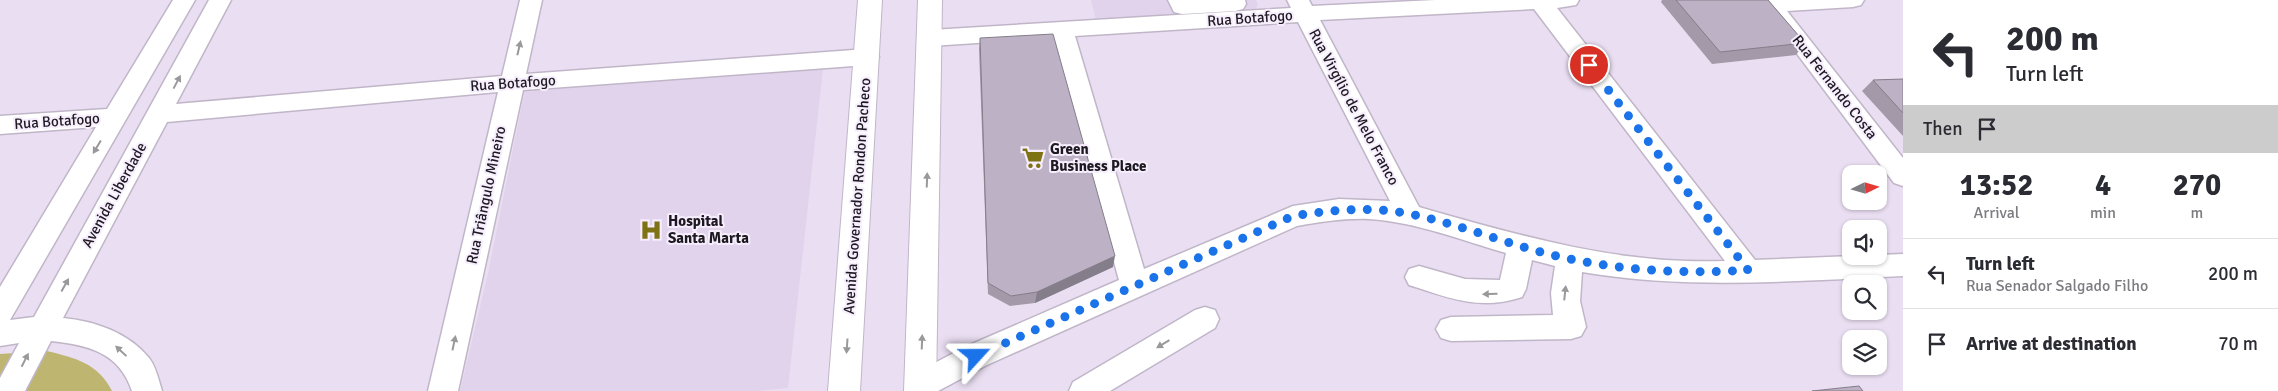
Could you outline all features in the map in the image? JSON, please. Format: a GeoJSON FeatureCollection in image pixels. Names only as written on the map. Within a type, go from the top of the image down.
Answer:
{"type":"FeatureCollection","features":[{"type":"Feature","properties":{"kind":"main road","name":"Avenida Governador Rondon Pacheco"},"geometry":{"type":"LineString","coordinates":[[844,391],[870,0]]}},
{"type":"Feature","properties":{"kind":"main road"},"geometry":{"type":"LineString","coordinates":[[921,388],[931,38],[930,0]]}},
{"type":"Feature","properties":{"kind":"street"},"geometry":{"type":"LineString","coordinates":[[0,312],[184,0]]}},
{"type":"Feature","properties":{"kind":"street","name":"Avenida Liberdade"},"geometry":{"type":"LineString","coordinates":[[9,391],[41,328],[220,0]]}},
{"type":"Feature","properties":{"kind":"street","name":"Rua Triângulo Mineiro"},"geometry":{"type":"LineString","coordinates":[[443,391],[530,0]]}},
{"type":"Feature","properties":{"kind":"street"},"geometry":{"type":"LineString","coordinates":[[1179,0],[1182,7],[1235,4],[1234,0]]}},
{"type":"Feature","properties":{"kind":"street","name":"Rua Botafogo"},"geometry":{"type":"LineString","coordinates":[[931,38],[1062,31],[1301,7],[1568,0]]}},
{"type":"Feature","properties":{"kind":"street"},"geometry":{"type":"LineString","coordinates":[[1766,3],[1853,0]]}},
{"type":"Feature","properties":{"kind":"street"},"geometry":{"type":"LineString","coordinates":[[1539,1],[1748,270]]}},
{"type":"Feature","properties":{"kind":"street","name":"Rua Fernando Costa"},"geometry":{"type":"LineString","coordinates":[[1766,3],[1788,26],[1903,176]]}},
{"type":"Feature","properties":{"kind":"street","name":"Rua Virgílio de Melo Franco"},"geometry":{"type":"LineString","coordinates":[[1301,7],[1410,214]]}},
{"type":"Feature","properties":{"kind":"street"},"geometry":{"type":"LineString","coordinates":[[1062,31],[1135,286]]}},
{"type":"Feature","properties":{"kind":"street","name":"Rua Botafogo"},"geometry":{"type":"LineString","coordinates":[[159,114],[511,82],[867,57]]}},
{"type":"Feature","properties":{"kind":"street","name":"Rua Botafogo"},"geometry":{"type":"LineString","coordinates":[[0,125],[115,117]]}},
{"type":"Feature","properties":{"kind":"street"},"geometry":{"type":"LineString","coordinates":[[921,388],[976,356],[1293,216],[1338,209],[1410,214],[1521,247],[1570,259],[1623,268],[1710,272],[1903,265]]}},
{"type":"Feature","properties":{"kind":"street"},"geometry":{"type":"LineString","coordinates":[[1419,277],[1479,294],[1498,294],[1512,289],[1521,247]]}},
{"type":"Feature","properties":{"kind":"street"},"geometry":{"type":"LineString","coordinates":[[1451,329],[1571,327],[1564,309],[1570,259]]}},
{"type":"Feature","properties":{"kind":"street"},"geometry":{"type":"LineString","coordinates":[[1084,391],[1205,319]]}},
{"type":"Feature","properties":{"kind":"street"},"geometry":{"type":"LineString","coordinates":[[0,334],[41,328],[83,332],[116,346],[139,368],[147,391]]}},
{"type":"Feature","properties":{"kind":"shaded area"},"geometry":{"type":"Polygon","coordinates":[[[1091,0],[1256,0],[1258,5],[1254,11],[1096,20],[1091,0]]]}},
{"type":"Feature","properties":{"kind":"shaded area","name":"Hospital Santa Marta"},"geometry":{"type":"Polygon","coordinates":[[[823,69],[788,388],[758,391],[460,391],[488,273],[525,89],[823,69]]]}},
{"type":"Feature","properties":{"kind":"shaded area"},"geometry":{"type":"Polygon","coordinates":[[[47,351],[85,363],[100,374],[112,391],[0,391],[0,354],[47,351]]]}},
{"type":"Feature","properties":{"kind":"building"},"geometry":{"type":"Polygon","coordinates":[[[1676,0],[1768,0],[1805,43],[1720,52],[1676,0]]]}},
{"type":"Feature","properties":{"kind":"building","name":"Green Business Place"},"geometry":{"type":"Polygon","coordinates":[[[1053,34],[1115,256],[1037,292],[1011,296],[988,283],[980,38],[1053,34]]]}},
{"type":"Feature","properties":{"kind":"building"},"geometry":{"type":"Polygon","coordinates":[[[1903,79],[1903,113],[1873,80],[1903,79]]]}},
{"type":"Feature","properties":{"kind":"building"},"geometry":{"type":"Polygon","coordinates":[[[1859,386],[1863,391],[1812,391],[1859,386]]]}},
{"type":"Feature","properties":{"kind":"place","name":"Green Business Place"},"geometry":{"type":"Point","coordinates":[1033,158]}},
{"type":"Feature","properties":{"kind":"place","name":"Hospital Santa Marta"},"geometry":{"type":"Point","coordinates":[651,230]}},
{"type":"Feature","properties":{"kind":"route"},"geometry":{"type":"LineString","coordinates":[[976,356],[1293,216],[1338,209],[1369,209],[1410,214],[1521,247],[1570,259],[1623,268],[1710,272],[1748,270],[1589,65]]}}]}
